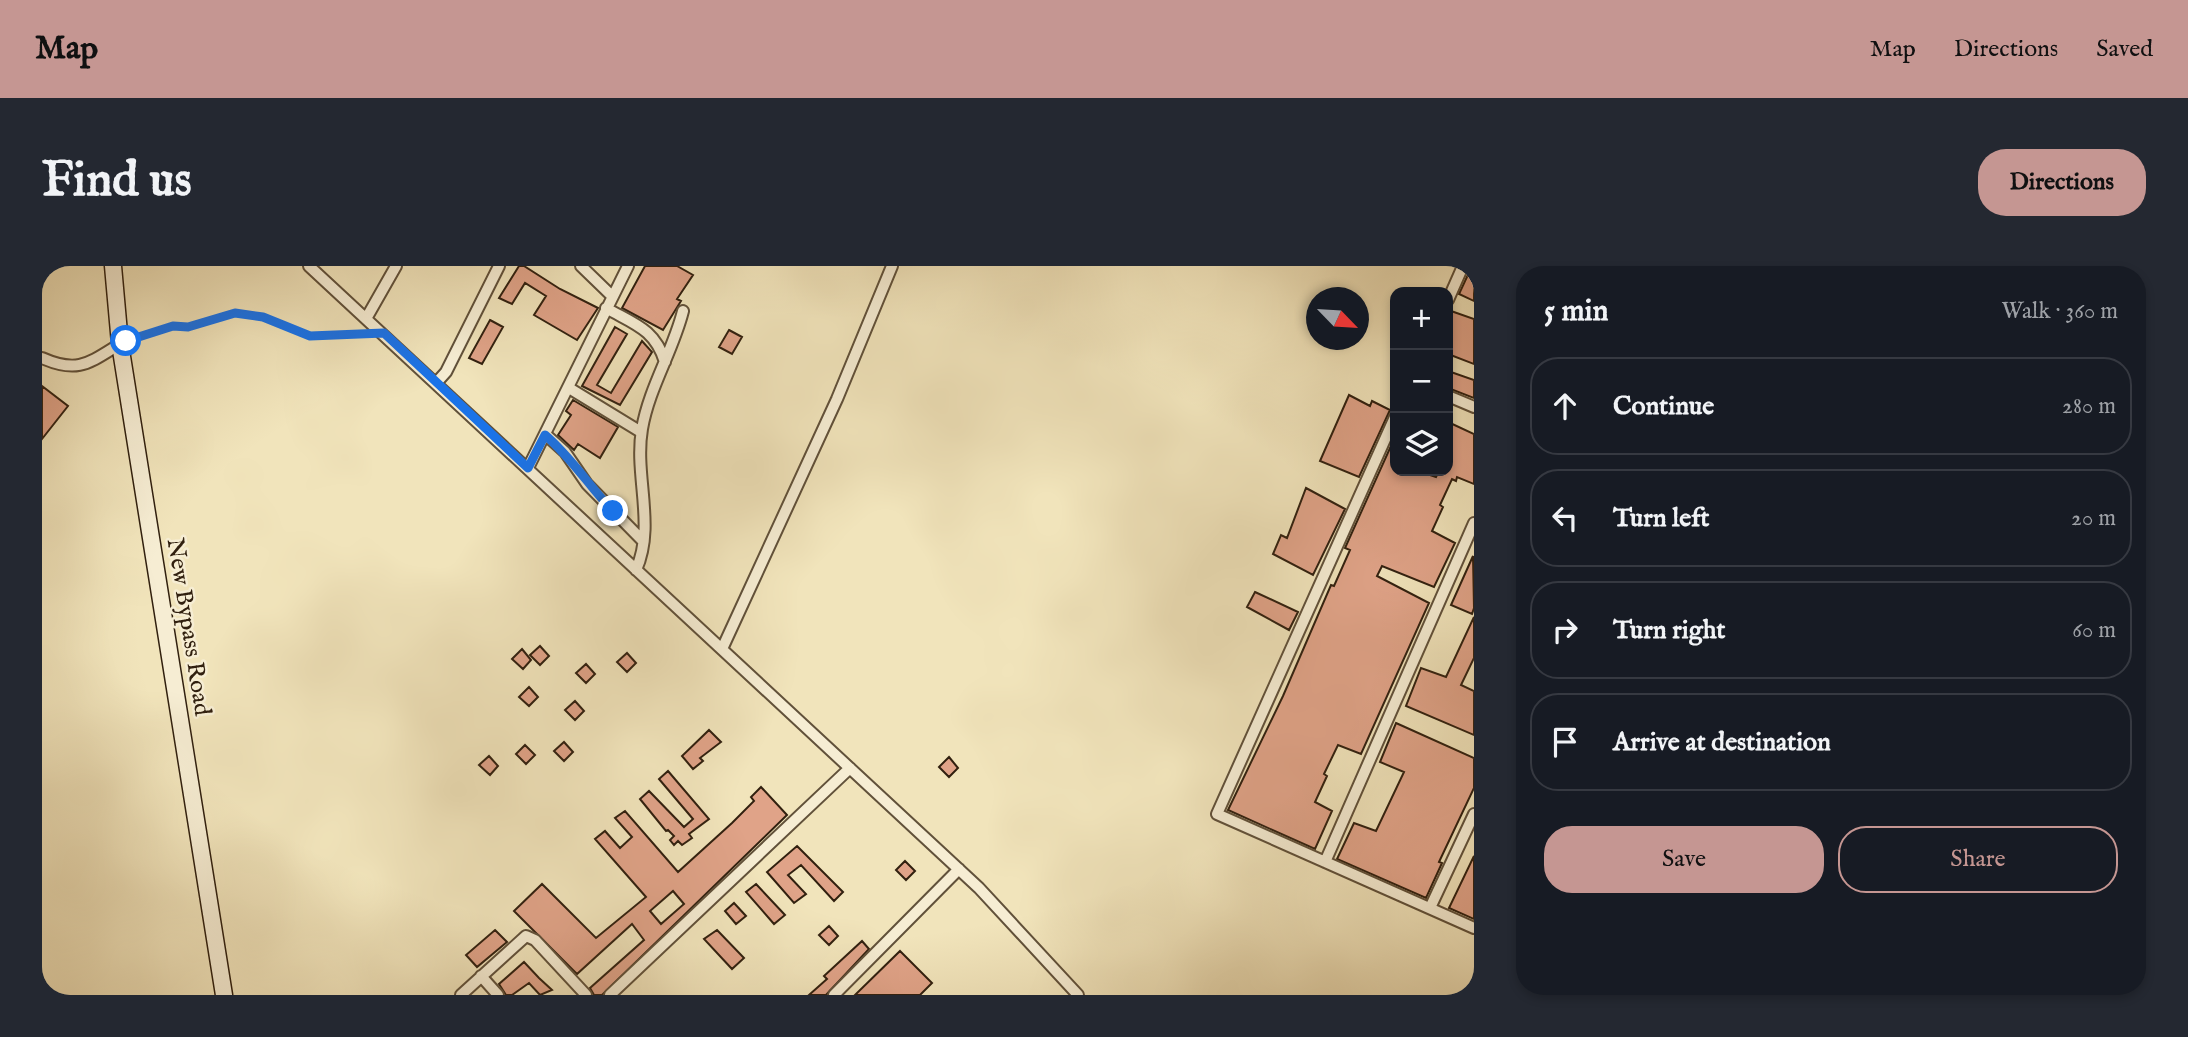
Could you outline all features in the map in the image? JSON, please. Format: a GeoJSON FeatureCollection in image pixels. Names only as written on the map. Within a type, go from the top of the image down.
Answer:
{"type":"FeatureCollection","features":[{"type":"Feature","properties":{"kind":"main road","name":"New Bypass Road"},"geometry":{"type":"LineString","coordinates":[[113,266],[120,344],[224,995]]}},
{"type":"Feature","properties":{"kind":"street"},"geometry":{"type":"LineString","coordinates":[[309,266],[959,869],[1078,995]]}},
{"type":"Feature","properties":{"kind":"street"},"geometry":{"type":"LineString","coordinates":[[367,317],[396,266]]}},
{"type":"Feature","properties":{"kind":"street"},"geometry":{"type":"LineString","coordinates":[[437,382],[446,372],[499,266]]}},
{"type":"Feature","properties":{"kind":"street"},"geometry":{"type":"LineString","coordinates":[[581,266],[612,296]]}},
{"type":"Feature","properties":{"kind":"street"},"geometry":{"type":"LineString","coordinates":[[528,468],[628,266]]}},
{"type":"Feature","properties":{"kind":"street"},"geometry":{"type":"LineString","coordinates":[[722,649],[836,399],[892,266]]}},
{"type":"Feature","properties":{"kind":"street"},"geometry":{"type":"LineString","coordinates":[[1453,289],[1463,266]]}},
{"type":"Feature","properties":{"kind":"street"},"geometry":{"type":"LineString","coordinates":[[606,308],[649,332],[659,343],[665,362]]}},
{"type":"Feature","properties":{"kind":"street"},"geometry":{"type":"LineString","coordinates":[[636,570],[643,541],[645,512],[641,432],[683,311]]}},
{"type":"Feature","properties":{"kind":"street"},"geometry":{"type":"LineString","coordinates":[[42,358],[66,368],[91,363],[120,344]]}},
{"type":"Feature","properties":{"kind":"street"},"geometry":{"type":"LineString","coordinates":[[569,388],[641,432]]}},
{"type":"Feature","properties":{"kind":"street"},"geometry":{"type":"LineString","coordinates":[[1453,398],[1474,407]]}},
{"type":"Feature","properties":{"kind":"street"},"geometry":{"type":"LineString","coordinates":[[1390,428],[1217,814],[1474,928]]}},
{"type":"Feature","properties":{"kind":"street"},"geometry":{"type":"LineString","coordinates":[[545,435],[565,452],[586,484],[643,541]]}},
{"type":"Feature","properties":{"kind":"street"},"geometry":{"type":"LineString","coordinates":[[1325,862],[1474,523]]}},
{"type":"Feature","properties":{"kind":"street"},"geometry":{"type":"LineString","coordinates":[[1462,551],[1474,557]]}},
{"type":"Feature","properties":{"kind":"street"},"geometry":{"type":"LineString","coordinates":[[610,995],[850,768]]}},
{"type":"Feature","properties":{"kind":"street"},"geometry":{"type":"LineString","coordinates":[[1430,908],[1474,814]]}},
{"type":"Feature","properties":{"kind":"street"},"geometry":{"type":"LineString","coordinates":[[835,995],[959,869]]}},
{"type":"Feature","properties":{"kind":"street"},"geometry":{"type":"LineString","coordinates":[[461,995],[526,936],[535,940],[586,995]]}},
{"type":"Feature","properties":{"kind":"street"},"geometry":{"type":"LineString","coordinates":[[481,976],[498,995]]}},
{"type":"Feature","properties":{"kind":"path"},"geometry":{"type":"LineString","coordinates":[[120,344],[173,326],[188,327],[235,313],[263,317],[310,336],[384,333]]}},
{"type":"Feature","properties":{"kind":"building"},"geometry":{"type":"Polygon","coordinates":[[[519,266],[524,266],[560,289],[598,308],[577,340],[534,315],[546,296],[525,283],[512,304],[499,298],[519,266]]]}},
{"type":"Feature","properties":{"kind":"building"},"geometry":{"type":"Polygon","coordinates":[[[645,266],[677,266],[693,275],[677,299],[681,301],[663,330],[622,308],[645,266]]]}},
{"type":"Feature","properties":{"kind":"building"},"geometry":{"type":"Polygon","coordinates":[[[1474,266],[1474,301],[1459,294],[1474,266]]]}},
{"type":"Feature","properties":{"kind":"building"},"geometry":{"type":"Polygon","coordinates":[[[1453,312],[1474,319],[1474,364],[1453,356],[1453,312]]]}},
{"type":"Feature","properties":{"kind":"building"},"geometry":{"type":"Polygon","coordinates":[[[490,320],[503,327],[482,364],[469,358],[490,320]]]}},
{"type":"Feature","properties":{"kind":"building"},"geometry":{"type":"Polygon","coordinates":[[[615,327],[627,334],[597,385],[611,393],[642,341],[652,352],[620,405],[582,386],[615,327]]]}},
{"type":"Feature","properties":{"kind":"building"},"geometry":{"type":"Polygon","coordinates":[[[729,330],[742,337],[732,354],[719,347],[729,330]]]}},
{"type":"Feature","properties":{"kind":"building"},"geometry":{"type":"Polygon","coordinates":[[[1453,373],[1474,380],[1474,398],[1453,390],[1453,373]]]}},
{"type":"Feature","properties":{"kind":"building"},"geometry":{"type":"Polygon","coordinates":[[[42,386],[68,406],[42,439],[42,386]]]}},
{"type":"Feature","properties":{"kind":"building"},"geometry":{"type":"Polygon","coordinates":[[[1349,395],[1370,406],[1372,401],[1390,410],[1359,477],[1320,461],[1349,395]]]}},
{"type":"Feature","properties":{"kind":"building"},"geometry":{"type":"Polygon","coordinates":[[[573,400],[618,427],[600,458],[578,444],[574,450],[558,435],[571,415],[566,411],[573,400]]]}},
{"type":"Feature","properties":{"kind":"building"},"geometry":{"type":"Polygon","coordinates":[[[1453,424],[1474,434],[1474,484],[1457,477],[1456,481],[1452,479],[1432,531],[1455,543],[1434,587],[1382,566],[1377,576],[1429,603],[1361,754],[1338,745],[1324,774],[1327,776],[1315,802],[1332,811],[1315,849],[1228,810],[1283,696],[1331,585],[1334,586],[1350,550],[1345,548],[1390,448],[1390,476],[1453,476],[1453,424]]]}},
{"type":"Feature","properties":{"kind":"building"},"geometry":{"type":"Polygon","coordinates":[[[1306,488],[1345,509],[1313,575],[1273,554],[1281,535],[1287,538],[1306,488]]]}},
{"type":"Feature","properties":{"kind":"building"},"geometry":{"type":"Polygon","coordinates":[[[1473,556],[1474,608],[1472,614],[1451,605],[1473,556]]]}},
{"type":"Feature","properties":{"kind":"building"},"geometry":{"type":"Polygon","coordinates":[[[1255,592],[1298,612],[1289,630],[1247,607],[1255,592]]]}},
{"type":"Feature","properties":{"kind":"building"},"geometry":{"type":"Polygon","coordinates":[[[1474,617],[1474,658],[1461,685],[1474,691],[1474,735],[1406,706],[1421,668],[1446,677],[1474,617]]]}},
{"type":"Feature","properties":{"kind":"building"},"geometry":{"type":"Polygon","coordinates":[[[540,646],[549,656],[540,665],[530,655],[540,646]]]}},
{"type":"Feature","properties":{"kind":"building"},"geometry":{"type":"Polygon","coordinates":[[[522,649],[531,660],[523,669],[512,659],[522,649]]]}},
{"type":"Feature","properties":{"kind":"building"},"geometry":{"type":"Polygon","coordinates":[[[627,653],[636,663],[627,672],[617,662],[627,653]]]}},
{"type":"Feature","properties":{"kind":"building"},"geometry":{"type":"Polygon","coordinates":[[[586,664],[595,674],[586,683],[576,673],[586,664]]]}},
{"type":"Feature","properties":{"kind":"building"},"geometry":{"type":"Polygon","coordinates":[[[529,687],[538,697],[529,706],[519,697],[529,687]]]}},
{"type":"Feature","properties":{"kind":"building"},"geometry":{"type":"Polygon","coordinates":[[[575,701],[584,711],[575,720],[565,710],[575,701]]]}},
{"type":"Feature","properties":{"kind":"building"},"geometry":{"type":"Polygon","coordinates":[[[1396,723],[1474,758],[1474,788],[1439,862],[1442,863],[1426,898],[1337,859],[1354,823],[1376,831],[1404,772],[1380,762],[1396,723]]]}},
{"type":"Feature","properties":{"kind":"building"},"geometry":{"type":"Polygon","coordinates":[[[709,730],[721,742],[700,758],[703,761],[693,769],[682,756],[709,730]]]}},
{"type":"Feature","properties":{"kind":"building"},"geometry":{"type":"Polygon","coordinates":[[[564,742],[573,752],[564,761],[554,751],[564,742]]]}},
{"type":"Feature","properties":{"kind":"building"},"geometry":{"type":"Polygon","coordinates":[[[525,745],[535,755],[526,764],[516,754],[525,745]]]}},
{"type":"Feature","properties":{"kind":"building"},"geometry":{"type":"Polygon","coordinates":[[[489,756],[498,766],[490,775],[479,765],[489,756]]]}},
{"type":"Feature","properties":{"kind":"building"},"geometry":{"type":"Polygon","coordinates":[[[949,757],[958,768],[949,777],[939,767],[949,757]]]}},
{"type":"Feature","properties":{"kind":"building"},"geometry":{"type":"Polygon","coordinates":[[[668,771],[709,819],[689,834],[692,838],[682,845],[678,841],[674,845],[670,840],[674,836],[666,831],[640,799],[649,791],[684,827],[693,819],[659,779],[668,771]]]}},
{"type":"Feature","properties":{"kind":"building"},"geometry":{"type":"Polygon","coordinates":[[[761,787],[787,815],[602,995],[594,995],[590,988],[644,940],[632,924],[577,974],[514,911],[542,884],[596,938],[646,897],[595,839],[605,831],[620,848],[632,837],[615,818],[625,811],[678,872],[754,801],[751,797],[761,787]],[[673,891],[650,911],[661,924],[684,904],[673,891]]]}},
{"type":"Feature","properties":{"kind":"building"},"geometry":{"type":"Polygon","coordinates":[[[797,846],[843,892],[834,901],[801,865],[788,875],[806,894],[794,903],[767,872],[797,846]]]}},
{"type":"Feature","properties":{"kind":"building"},"geometry":{"type":"Polygon","coordinates":[[[1474,856],[1474,919],[1449,908],[1474,856]]]}},
{"type":"Feature","properties":{"kind":"building"},"geometry":{"type":"Polygon","coordinates":[[[905,861],[915,871],[906,880],[896,870],[905,861]]]}},
{"type":"Feature","properties":{"kind":"building"},"geometry":{"type":"Polygon","coordinates":[[[756,884],[785,915],[774,924],[746,892],[756,884]]]}},
{"type":"Feature","properties":{"kind":"building"},"geometry":{"type":"Polygon","coordinates":[[[734,903],[746,916],[736,924],[725,911],[734,903]]]}},
{"type":"Feature","properties":{"kind":"building"},"geometry":{"type":"Polygon","coordinates":[[[829,926],[838,936],[829,945],[819,935],[829,926]]]}},
{"type":"Feature","properties":{"kind":"building"},"geometry":{"type":"Polygon","coordinates":[[[495,930],[507,942],[477,967],[466,955],[495,930]]]}},
{"type":"Feature","properties":{"kind":"building"},"geometry":{"type":"Polygon","coordinates":[[[717,930],[744,958],[732,969],[704,939],[717,930]]]}},
{"type":"Feature","properties":{"kind":"building"},"geometry":{"type":"Polygon","coordinates":[[[862,941],[869,949],[826,995],[809,995],[827,979],[824,976],[862,941]]]}},
{"type":"Feature","properties":{"kind":"building"},"geometry":{"type":"Polygon","coordinates":[[[900,951],[932,983],[920,995],[855,995],[900,951]]]}},
{"type":"Feature","properties":{"kind":"building"},"geometry":{"type":"Polygon","coordinates":[[[524,962],[552,990],[540,995],[529,983],[512,995],[506,995],[499,984],[524,962]]]}},
{"type":"Feature","properties":{"kind":"route"},"geometry":{"type":"LineString","coordinates":[[126,341],[173,326],[188,327],[235,313],[263,317],[310,336],[329,333],[384,333],[528,468],[545,435],[565,452],[586,484],[613,511]]}}]}
